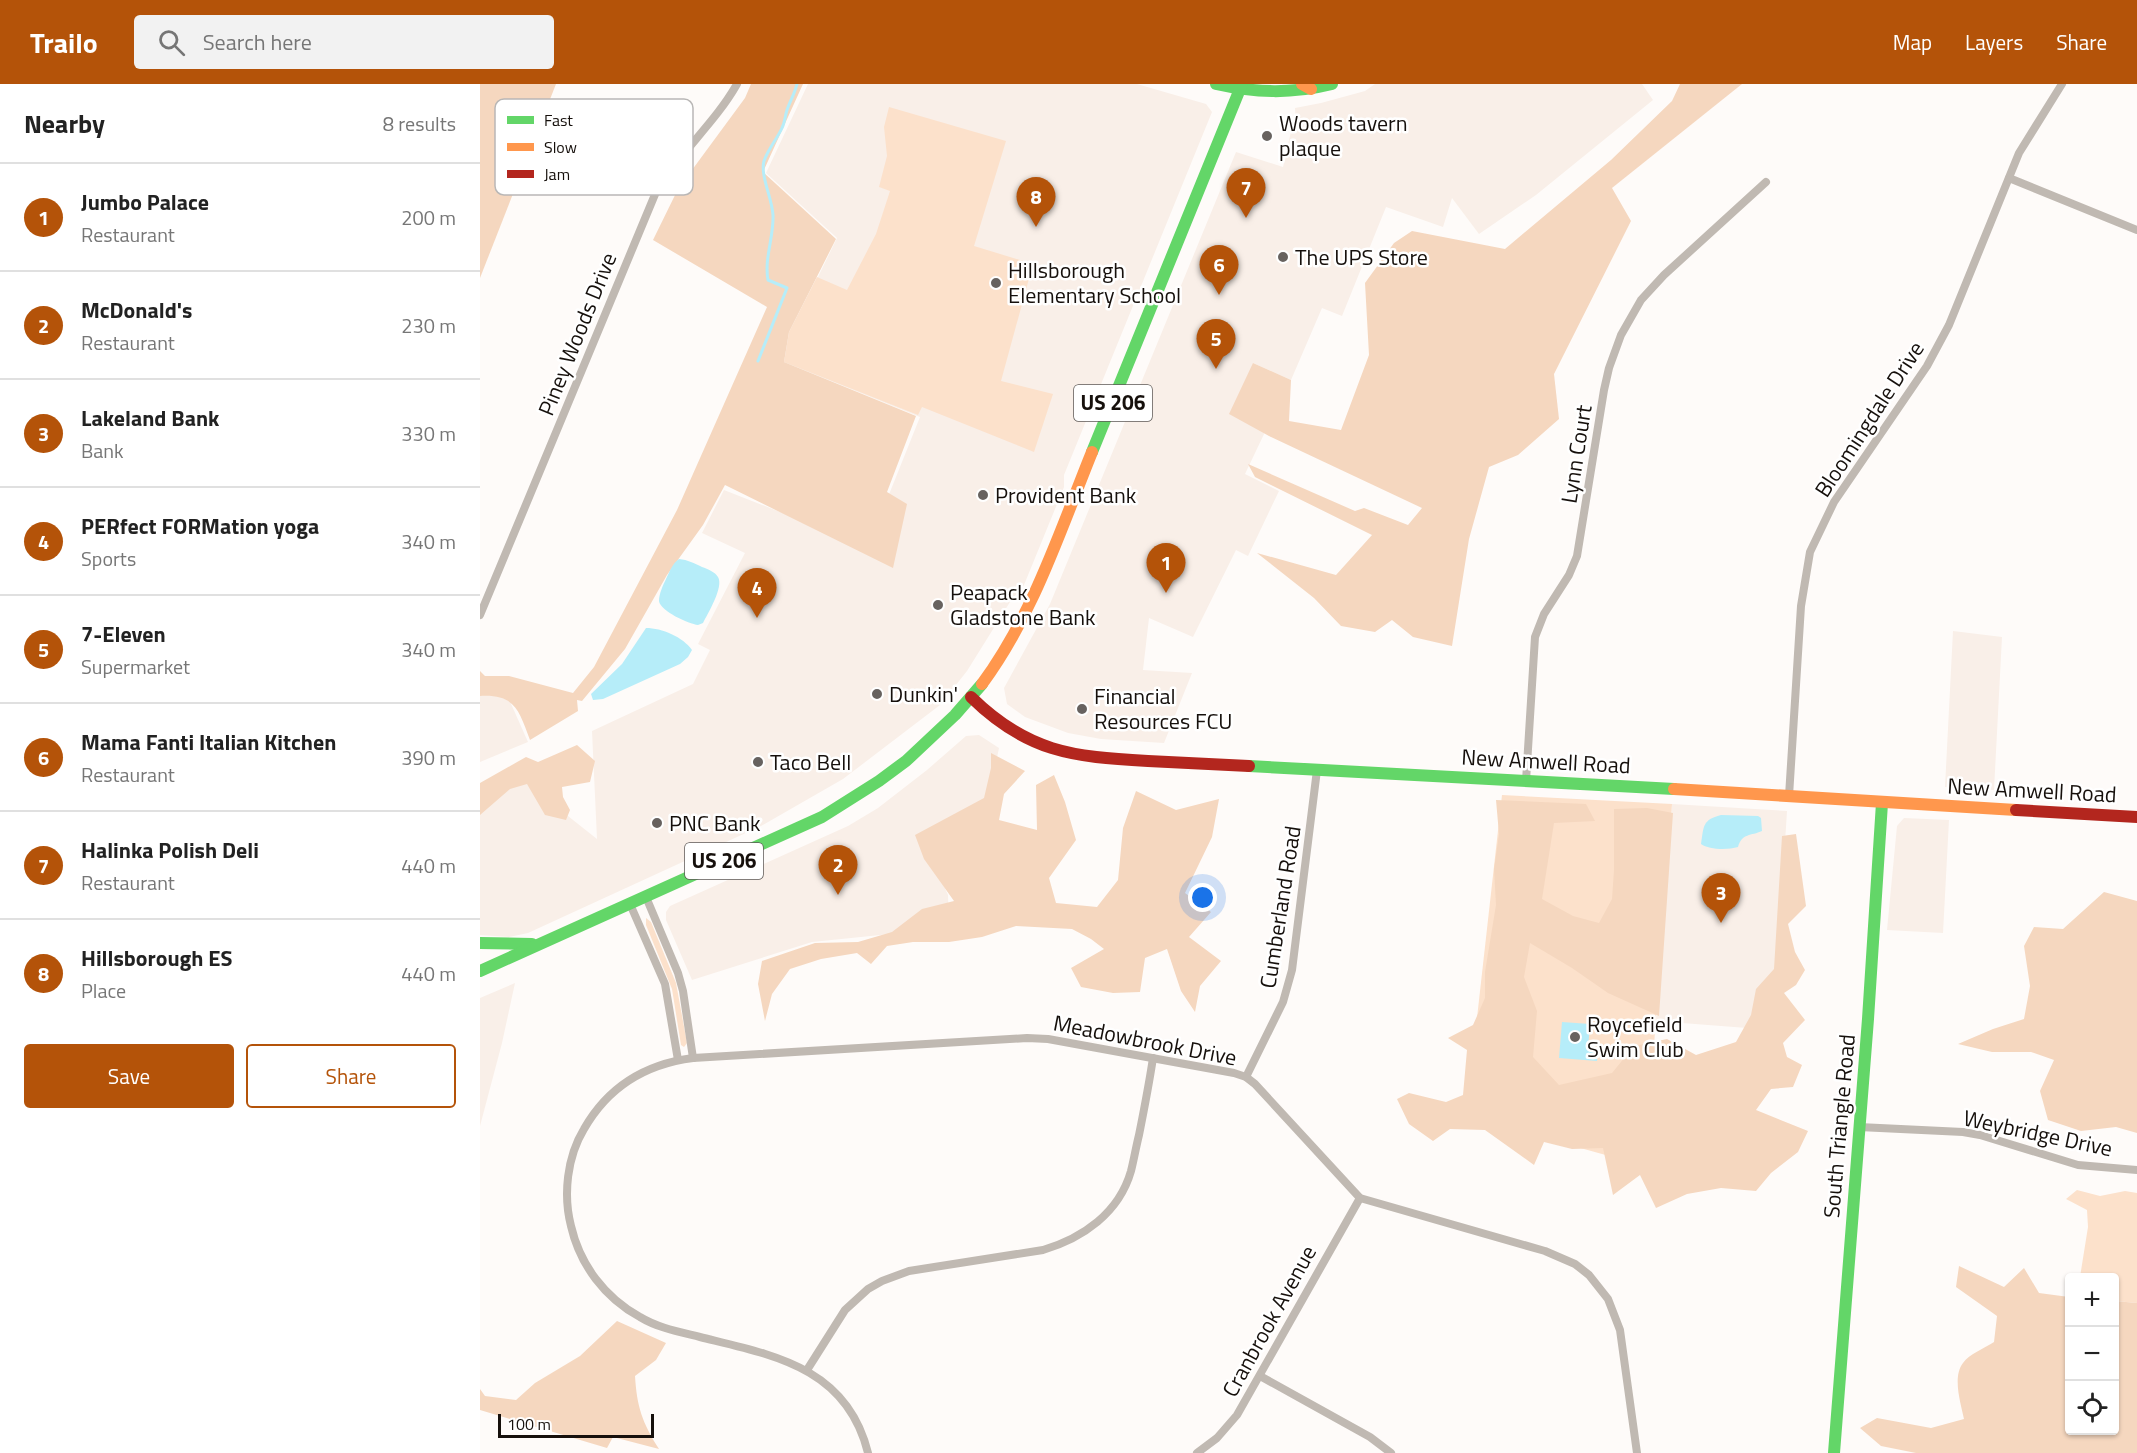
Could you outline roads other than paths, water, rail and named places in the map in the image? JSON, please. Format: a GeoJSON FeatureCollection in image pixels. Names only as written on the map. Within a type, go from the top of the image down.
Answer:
{"type":"FeatureCollection","features":[{"type":"Feature","properties":{"kind":"street","name":"Piney Woods Drive"},"geometry":{"type":"LineString","coordinates":[[693,141],[723,107],[737,84]]}},
{"type":"Feature","properties":{"kind":"street"},"geometry":{"type":"LineString","coordinates":[[1215,84],[1243,86],[1266,94],[1332,84]]}},
{"type":"Feature","properties":{"kind":"street","name":"Bloomingdale Drive"},"geometry":{"type":"LineString","coordinates":[[1789,796],[1801,606],[1810,552],[1834,502],[1939,346],[2019,153],[2062,84]]}},
{"type":"Feature","properties":{"kind":"street","name":"US 206"},"geometry":{"type":"LineString","coordinates":[[480,971],[822,817],[899,768],[971,698],[1014,636],[1036,589],[1243,86]]}},
{"type":"Feature","properties":{"kind":"street"},"geometry":{"type":"LineString","coordinates":[[2009,178],[2137,230]]}},
{"type":"Feature","properties":{"kind":"street","name":"Lynn Court"},"geometry":{"type":"LineString","coordinates":[[1526,781],[1535,637],[1544,614],[1569,575],[1577,556],[1604,390],[1614,350],[1641,300],[1664,274],[1766,182]]}},
{"type":"Feature","properties":{"kind":"street","name":"Piney Woods Drive"},"geometry":{"type":"LineString","coordinates":[[480,615],[655,195]]}},
{"type":"Feature","properties":{"kind":"street","name":"New Amwell Road"},"geometry":{"type":"LineString","coordinates":[[971,698],[1012,732],[1048,749],[1072,756],[2137,817]]}},
{"type":"Feature","properties":{"kind":"street","name":"Cumberland Road"},"geometry":{"type":"LineString","coordinates":[[1246,1077],[1280,1010],[1292,970],[1317,770]]}},
{"type":"Feature","properties":{"kind":"street","name":"South Triangle Road"},"geometry":{"type":"LineString","coordinates":[[1834,1453],[1882,803]]}},
{"type":"Feature","properties":{"kind":"street"},"geometry":{"type":"LineString","coordinates":[[646,897],[678,973],[687,1011],[693,1058]]}},
{"type":"Feature","properties":{"kind":"street"},"geometry":{"type":"LineString","coordinates":[[630,904],[665,984],[678,1060]]}},
{"type":"Feature","properties":{"kind":"street"},"geometry":{"type":"LineString","coordinates":[[480,943],[539,944]]}},
{"type":"Feature","properties":{"kind":"street","name":"Meadowbrook Drive"},"geometry":{"type":"LineString","coordinates":[[868,1453],[860,1432],[842,1402],[807,1370],[781,1358],[674,1330],[640,1318],[613,1299],[589,1271],[578,1249],[569,1219],[567,1188],[571,1160],[584,1129],[604,1102],[631,1079],[657,1065],[693,1058],[1027,1038],[1048,1039],[1246,1077],[1360,1198]]}},
{"type":"Feature","properties":{"kind":"street"},"geometry":{"type":"LineString","coordinates":[[807,1370],[845,1310],[868,1289],[882,1281],[909,1271],[1043,1250],[1061,1245],[1077,1237],[1104,1217],[1119,1196],[1131,1171],[1153,1058]]}},
{"type":"Feature","properties":{"kind":"street","name":"Weybridge Drive"},"geometry":{"type":"LineString","coordinates":[[1859,1127],[1963,1132],[2078,1165],[2137,1170]]}},
{"type":"Feature","properties":{"kind":"street"},"geometry":{"type":"LineString","coordinates":[[1360,1198],[1545,1251],[1575,1263],[1589,1275],[1608,1299],[1620,1330],[1637,1453]]}},
{"type":"Feature","properties":{"kind":"street","name":"Cranbrook Avenue"},"geometry":{"type":"LineString","coordinates":[[1197,1453],[1205,1449],[1228,1428],[1260,1376],[1360,1198]]}},
{"type":"Feature","properties":{"kind":"street"},"geometry":{"type":"LineString","coordinates":[[1260,1376],[1370,1437],[1390,1453]]}},
{"type":"Feature","properties":{"kind":"water"},"geometry":{"type":"Polygon","coordinates":[[[679,559],[711,571],[718,577],[719,587],[712,607],[703,623],[698,625],[669,613],[659,601],[670,570],[679,559]]]}},
{"type":"Feature","properties":{"kind":"water"},"geometry":{"type":"Polygon","coordinates":[[[646,628],[678,637],[692,650],[688,657],[680,664],[603,699],[593,700],[591,694],[622,664],[646,628]]]}},
{"type":"Feature","properties":{"kind":"water"},"geometry":{"type":"Polygon","coordinates":[[[1721,815],[1758,816],[1761,818],[1762,831],[1744,837],[1738,847],[1724,849],[1704,846],[1701,844],[1705,825],[1710,819],[1721,815]]]}},
{"type":"Feature","properties":{"kind":"water","name":"Roycefield Swim Club"},"geometry":{"type":"Polygon","coordinates":[[[1562,1022],[1590,1024],[1588,1049],[1598,1051],[1597,1061],[1559,1058],[1562,1022]]]}},
{"type":"Feature","properties":{"kind":"waterway"},"geometry":{"type":"LineString","coordinates":[[758,361],[787,288],[768,280],[767,264],[773,215],[763,167],[783,126],[797,84]]}},
{"type":"Feature","properties":{"kind":"place","name":"Woods tavern plaque"},"geometry":{"type":"Point","coordinates":[1267,136]}},
{"type":"Feature","properties":{"kind":"place","name":"Halinka Polish Deli"},"geometry":{"type":"Point","coordinates":[1246,218]}},
{"type":"Feature","properties":{"kind":"place","name":"Hillsborough ES"},"geometry":{"type":"Point","coordinates":[1036,227]}},
{"type":"Feature","properties":{"kind":"place","name":"The UPS Store"},"geometry":{"type":"Point","coordinates":[1283,257]}},
{"type":"Feature","properties":{"kind":"place","name":"Hillsborough Elementary School"},"geometry":{"type":"Point","coordinates":[996,283]}},
{"type":"Feature","properties":{"kind":"place","name":"Mama Fanti Italian Kitchen"},"geometry":{"type":"Point","coordinates":[1219,295]}},
{"type":"Feature","properties":{"kind":"place","name":"7-Eleven"},"geometry":{"type":"Point","coordinates":[1216,369]}},
{"type":"Feature","properties":{"kind":"place","name":"Provident Bank"},"geometry":{"type":"Point","coordinates":[983,495]}},
{"type":"Feature","properties":{"kind":"place","name":"Jumbo Palace"},"geometry":{"type":"Point","coordinates":[1166,593]}},
{"type":"Feature","properties":{"kind":"place","name":"Peapack Gladstone Bank"},"geometry":{"type":"Point","coordinates":[938,605]}},
{"type":"Feature","properties":{"kind":"place","name":"PERfect FORMation yoga"},"geometry":{"type":"Point","coordinates":[757,618]}},
{"type":"Feature","properties":{"kind":"place","name":"Dunkin'"},"geometry":{"type":"Point","coordinates":[877,694]}},
{"type":"Feature","properties":{"kind":"place","name":"Financial Resources FCU"},"geometry":{"type":"Point","coordinates":[1082,709]}},
{"type":"Feature","properties":{"kind":"place","name":"Taco Bell"},"geometry":{"type":"Point","coordinates":[758,762]}},
{"type":"Feature","properties":{"kind":"place","name":"PNC Bank"},"geometry":{"type":"Point","coordinates":[657,823]}},
{"type":"Feature","properties":{"kind":"place","name":"McDonald's"},"geometry":{"type":"Point","coordinates":[838,895]}},
{"type":"Feature","properties":{"kind":"place","name":"Lakeland Bank"},"geometry":{"type":"Point","coordinates":[1721,923]}},
{"type":"Feature","properties":{"kind":"place","name":"Roycefield Swim Club"},"geometry":{"type":"Point","coordinates":[1575,1037]}}]}
